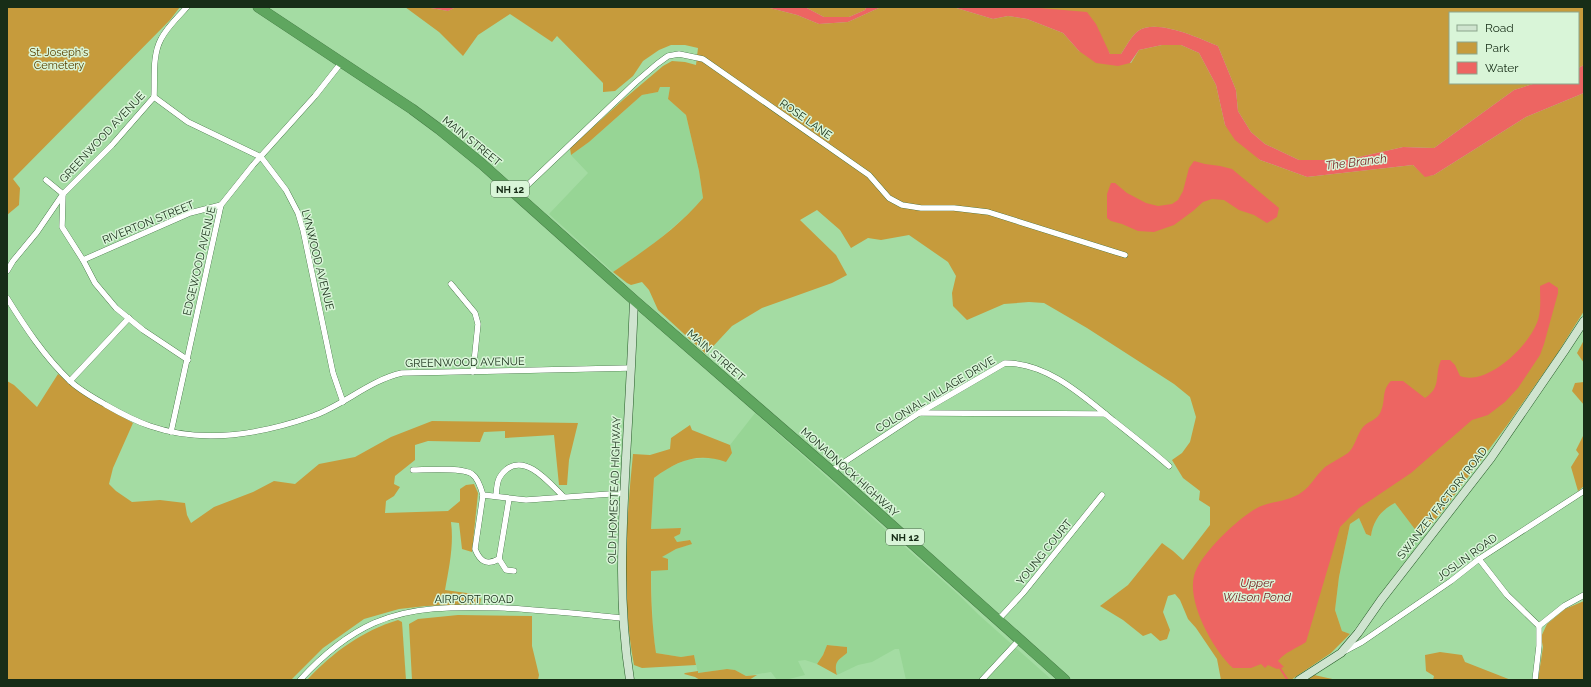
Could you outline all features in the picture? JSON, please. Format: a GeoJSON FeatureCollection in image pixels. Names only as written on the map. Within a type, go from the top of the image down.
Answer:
{"type":"FeatureCollection","features":[{"type":"Feature","properties":{"kind":"highway","name":"MAIN STREET"},"geometry":{"type":"LineString","coordinates":[[258,7],[439,129],[517,195],[634,300],[744,395]]}},
{"type":"Feature","properties":{"kind":"highway","name":"MONADNOCK HIGHWAY"},"geometry":{"type":"LineString","coordinates":[[744,395],[1065,680]]}},
{"type":"Feature","properties":{"kind":"street","name":"GREENWOOD AVENUE"},"geometry":{"type":"LineString","coordinates":[[7,271],[13,261],[37,232],[63,194],[112,144],[154,97],[155,66],[158,48],[166,31],[187,7]]}},
{"type":"Feature","properties":{"kind":"street","name":"ROSE LANE"},"geometry":{"type":"LineString","coordinates":[[517,195],[636,82],[668,56],[679,54],[703,59],[869,175],[889,198],[902,205],[921,208],[954,208],[988,212],[1125,254]]}},
{"type":"Feature","properties":{"kind":"street","name":"EDGEWOOD AVENUE"},"geometry":{"type":"LineString","coordinates":[[171,432],[221,205],[315,96],[341,63]]}},
{"type":"Feature","properties":{"kind":"street","name":"LYNWOOD AVENUE"},"geometry":{"type":"LineString","coordinates":[[154,97],[188,122],[261,157],[286,190],[298,213],[334,373],[343,402]]}},
{"type":"Feature","properties":{"kind":"street"},"geometry":{"type":"LineString","coordinates":[[46,180],[63,194],[62,227],[95,282],[116,308],[188,360]]}},
{"type":"Feature","properties":{"kind":"street","name":"RIVERTON STREET"},"geometry":{"type":"LineString","coordinates":[[83,260],[190,213],[221,205]]}},
{"type":"Feature","properties":{"kind":"street"},"geometry":{"type":"LineString","coordinates":[[451,284],[475,312],[478,324],[473,372]]}},
{"type":"Feature","properties":{"kind":"street","name":"GREENWOOD AVENUE"},"geometry":{"type":"LineString","coordinates":[[7,298],[27,330],[70,381],[94,398],[134,420],[171,432],[215,436],[275,428],[313,416],[343,402],[384,378],[397,374],[630,368]]}},
{"type":"Feature","properties":{"kind":"street","name":"OLD HOMESTEAD HIGHWAY"},"geometry":{"type":"LineString","coordinates":[[630,680],[622,618],[621,571],[634,300]]}},
{"type":"Feature","properties":{"kind":"street"},"geometry":{"type":"LineString","coordinates":[[70,381],[129,318]]}},
{"type":"Feature","properties":{"kind":"street","name":"SWANZEY FACTORY ROAD"},"geometry":{"type":"LineString","coordinates":[[1299,680],[1341,653],[1358,633],[1381,600],[1491,458],[1566,350],[1584,321]]}},
{"type":"Feature","properties":{"kind":"street","name":"COLONIAL VILLAGE DRIVE"},"geometry":{"type":"LineString","coordinates":[[831,471],[919,413],[1005,362],[1020,363],[1043,371],[1074,389],[1169,466]]}},
{"type":"Feature","properties":{"kind":"street"},"geometry":{"type":"LineString","coordinates":[[919,413],[1105,414]]}},
{"type":"Feature","properties":{"kind":"street"},"geometry":{"type":"LineString","coordinates":[[496,496],[497,480],[501,474],[510,467],[518,464],[538,472],[564,497]]}},
{"type":"Feature","properties":{"kind":"street"},"geometry":{"type":"LineString","coordinates":[[413,470],[464,470],[472,474],[478,481],[484,495],[474,549],[478,556],[484,561],[493,563],[499,559]]}},
{"type":"Feature","properties":{"kind":"street","name":"JOSLIN ROAD"},"geometry":{"type":"LineString","coordinates":[[1341,653],[1363,642],[1479,560],[1584,491]]}},
{"type":"Feature","properties":{"kind":"street"},"geometry":{"type":"LineString","coordinates":[[484,495],[526,500],[624,493]]}},
{"type":"Feature","properties":{"kind":"street","name":"YOUNG COURT"},"geometry":{"type":"LineString","coordinates":[[998,620],[1023,593],[1102,495]]}},
{"type":"Feature","properties":{"kind":"street"},"geometry":{"type":"LineString","coordinates":[[509,499],[499,559],[506,570],[514,571]]}},
{"type":"Feature","properties":{"kind":"street"},"geometry":{"type":"LineString","coordinates":[[1479,560],[1507,595],[1539,626],[1539,646],[1535,680]]}},
{"type":"Feature","properties":{"kind":"street"},"geometry":{"type":"LineString","coordinates":[[1539,626],[1564,606],[1584,595]]}},
{"type":"Feature","properties":{"kind":"street","name":"AIRPORT ROAD"},"geometry":{"type":"LineString","coordinates":[[300,680],[313,666],[342,641],[375,623],[404,614],[438,608],[471,607],[550,610],[622,618]]}},
{"type":"Feature","properties":{"kind":"street"},"geometry":{"type":"LineString","coordinates":[[1358,633],[1363,642]]}},
{"type":"Feature","properties":{"kind":"street"},"geometry":{"type":"LineString","coordinates":[[982,680],[1020,639]]}},
{"type":"Feature","properties":{"kind":"shaded area"},"geometry":{"type":"Polygon","coordinates":[[[660,87],[670,87],[668,99],[686,115],[699,171],[703,198],[694,209],[655,243],[613,272],[549,214],[588,173],[571,155],[589,142],[642,95],[658,92],[660,87]]]}},
{"type":"Feature","properties":{"kind":"shaded area"},"geometry":{"type":"Polygon","coordinates":[[[755,413],[1052,680],[906,680],[899,649],[895,649],[872,662],[858,665],[837,675],[835,666],[837,661],[847,653],[847,647],[827,645],[817,664],[805,660],[798,661],[805,675],[785,680],[777,680],[771,672],[746,676],[735,670],[727,669],[698,673],[694,655],[681,657],[656,653],[653,632],[651,571],[656,570],[661,557],[676,549],[691,544],[689,540],[677,542],[674,537],[680,534],[680,528],[651,529],[654,478],[668,468],[688,459],[712,458],[732,453],[730,445],[755,413]]]}},
{"type":"Feature","properties":{"kind":"shaded area"},"geometry":{"type":"Polygon","coordinates":[[[1395,503],[1417,532],[1425,532],[1427,534],[1350,634],[1342,631],[1335,610],[1339,577],[1350,524],[1359,518],[1366,534],[1371,536],[1373,524],[1386,507],[1395,503]]]}},
{"type":"Feature","properties":{"kind":"green space","name":"St. Joseph's Cemetery"},"geometry":{"type":"Polygon","coordinates":[[[7,7],[180,7],[170,20],[13,179],[20,188],[19,205],[7,215],[7,7]]]}},
{"type":"Feature","properties":{"kind":"green space"},"geometry":{"type":"Polygon","coordinates":[[[405,7],[425,7],[448,11],[456,7],[766,7],[797,15],[819,24],[848,22],[881,7],[953,7],[993,19],[1008,16],[1027,19],[1063,33],[1079,51],[1131,63],[1139,50],[1162,45],[1181,45],[1199,53],[1216,85],[1225,125],[1260,160],[1307,177],[1413,165],[1425,176],[1434,175],[1526,117],[1584,93],[1584,311],[1557,354],[1508,424],[1425,532],[1417,532],[1395,503],[1378,516],[1371,536],[1366,534],[1359,518],[1350,524],[1339,577],[1335,610],[1342,631],[1350,634],[1331,653],[1291,680],[1221,680],[1217,659],[1188,619],[1180,600],[1175,594],[1168,596],[1163,612],[1170,630],[1167,639],[1160,641],[1151,633],[1143,636],[1123,620],[1100,606],[1128,585],[1162,543],[1183,560],[1210,525],[1210,507],[1199,500],[1200,491],[1183,478],[1172,460],[1182,453],[1190,442],[1196,417],[1190,397],[1174,384],[1087,328],[1044,303],[1029,302],[1004,304],[967,320],[953,306],[952,293],[956,276],[948,262],[909,235],[881,240],[868,238],[851,248],[840,230],[817,210],[800,220],[836,255],[847,275],[832,283],[762,308],[732,326],[706,354],[658,310],[649,290],[642,282],[631,285],[613,272],[672,229],[703,198],[699,171],[686,115],[668,99],[670,87],[660,87],[658,92],[642,95],[589,142],[571,155],[570,148],[663,66],[672,61],[696,65],[698,48],[685,45],[671,45],[659,50],[643,61],[633,76],[615,91],[603,92],[603,83],[557,36],[552,42],[510,14],[478,35],[463,56],[439,32],[405,7]]]}},
{"type":"Feature","properties":{"kind":"green space"},"geometry":{"type":"Polygon","coordinates":[[[805,7],[866,7],[865,10],[849,17],[824,17],[805,7]]]}},
{"type":"Feature","properties":{"kind":"green space"},"geometry":{"type":"Polygon","coordinates":[[[1028,7],[1584,7],[1584,65],[1579,68],[1579,12],[1449,12],[1449,84],[1533,84],[1514,90],[1434,148],[1403,147],[1346,160],[1299,160],[1265,144],[1251,132],[1238,111],[1236,90],[1218,46],[1189,34],[1166,28],[1155,27],[1138,31],[1131,38],[1121,54],[1110,54],[1106,48],[1037,9],[1028,7]]]}},
{"type":"Feature","properties":{"kind":"green space"},"geometry":{"type":"Polygon","coordinates":[[[1584,340],[1584,363],[1577,353],[1584,340]]]}},
{"type":"Feature","properties":{"kind":"green space"},"geometry":{"type":"Polygon","coordinates":[[[58,374],[76,388],[133,423],[113,468],[109,484],[132,502],[160,500],[185,503],[187,515],[191,523],[214,507],[253,492],[274,481],[295,484],[319,464],[355,457],[391,437],[432,421],[578,423],[569,460],[567,485],[559,485],[554,435],[505,438],[505,431],[484,432],[480,442],[428,441],[415,445],[415,460],[395,476],[394,484],[400,487],[394,496],[386,501],[385,513],[448,511],[460,501],[460,489],[466,485],[474,484],[478,493],[472,552],[462,549],[459,523],[451,522],[451,548],[445,590],[474,594],[481,599],[480,604],[426,606],[399,609],[364,619],[323,648],[291,680],[7,680],[7,381],[14,385],[37,407],[58,374]]]}},
{"type":"Feature","properties":{"kind":"green space"},"geometry":{"type":"Polygon","coordinates":[[[1584,382],[1584,405],[1572,391],[1575,383],[1584,382]]]}},
{"type":"Feature","properties":{"kind":"green space"},"geometry":{"type":"Polygon","coordinates":[[[690,425],[692,430],[730,445],[732,453],[726,462],[706,458],[688,460],[671,467],[654,478],[651,529],[681,528],[680,534],[674,537],[677,542],[690,540],[692,544],[676,549],[662,557],[668,559],[668,570],[651,571],[651,591],[656,653],[681,657],[694,655],[696,665],[642,668],[634,665],[627,612],[627,533],[633,454],[650,455],[670,449],[671,438],[690,425]]]}},
{"type":"Feature","properties":{"kind":"green space"},"geometry":{"type":"Polygon","coordinates":[[[1584,434],[1584,486],[1578,491],[1571,467],[1579,454],[1576,450],[1584,434]]]}},
{"type":"Feature","properties":{"kind":"green space"},"geometry":{"type":"Polygon","coordinates":[[[1584,601],[1584,680],[1538,680],[1543,647],[1541,637],[1547,624],[1565,609],[1584,601]]]}},
{"type":"Feature","properties":{"kind":"green space"},"geometry":{"type":"Polygon","coordinates":[[[458,615],[532,616],[532,646],[539,675],[538,680],[412,680],[409,624],[418,619],[458,615]]]}},
{"type":"Feature","properties":{"kind":"green space"},"geometry":{"type":"Polygon","coordinates":[[[398,620],[402,622],[406,680],[307,680],[327,660],[360,636],[398,620]]]}},
{"type":"Feature","properties":{"kind":"green space"},"geometry":{"type":"Polygon","coordinates":[[[827,645],[847,647],[847,653],[836,664],[837,675],[817,664],[827,645]]]}},
{"type":"Feature","properties":{"kind":"green space"},"geometry":{"type":"Polygon","coordinates":[[[1440,652],[1462,655],[1465,662],[1511,680],[1433,680],[1434,676],[1426,671],[1425,655],[1440,652]]]}},
{"type":"Feature","properties":{"kind":"green space"},"geometry":{"type":"Polygon","coordinates":[[[727,669],[735,670],[746,676],[757,675],[749,680],[700,680],[684,674],[698,671],[698,673],[727,669]]]}},
{"type":"Feature","properties":{"kind":"green space"},"geometry":{"type":"Polygon","coordinates":[[[1314,675],[1337,680],[1307,680],[1314,675]]]}},
{"type":"Feature","properties":{"kind":"water"},"geometry":{"type":"Polygon","coordinates":[[[425,7],[456,7],[448,11],[425,7]]]}},
{"type":"Feature","properties":{"kind":"water"},"geometry":{"type":"Polygon","coordinates":[[[766,7],[805,7],[824,17],[849,17],[865,10],[866,7],[881,7],[848,22],[819,24],[797,15],[766,7]]]}},
{"type":"Feature","properties":{"kind":"water","name":"The Branch"},"geometry":{"type":"Polygon","coordinates":[[[953,7],[1028,7],[1087,12],[1096,24],[1110,54],[1121,54],[1131,38],[1138,31],[1155,27],[1166,28],[1189,34],[1218,46],[1236,90],[1238,111],[1251,132],[1265,144],[1299,160],[1346,160],[1403,147],[1434,148],[1514,90],[1533,84],[1579,84],[1579,68],[1584,65],[1584,93],[1526,117],[1434,175],[1425,177],[1413,165],[1307,177],[1260,160],[1235,140],[1225,125],[1216,85],[1199,53],[1181,45],[1162,45],[1139,50],[1130,63],[1118,66],[1096,63],[1079,51],[1063,33],[1027,19],[1008,16],[993,19],[953,7]]]}},
{"type":"Feature","properties":{"kind":"water"},"geometry":{"type":"Polygon","coordinates":[[[1194,161],[1232,169],[1279,208],[1277,217],[1267,223],[1254,215],[1239,210],[1224,200],[1212,199],[1203,202],[1174,225],[1154,232],[1138,231],[1111,221],[1107,218],[1107,194],[1111,183],[1115,183],[1127,193],[1146,203],[1158,206],[1172,204],[1178,200],[1183,191],[1189,168],[1194,161]]]}},
{"type":"Feature","properties":{"kind":"water","name":"Upper Wilson Pond"},"geometry":{"type":"Polygon","coordinates":[[[1549,282],[1558,288],[1558,293],[1544,344],[1540,355],[1518,388],[1505,402],[1488,415],[1472,420],[1411,473],[1359,508],[1340,527],[1306,642],[1278,661],[1284,667],[1277,669],[1268,665],[1265,668],[1261,664],[1251,668],[1233,668],[1210,639],[1194,599],[1194,576],[1203,558],[1211,548],[1239,520],[1249,513],[1262,506],[1291,498],[1302,492],[1325,467],[1348,453],[1363,427],[1380,414],[1386,388],[1391,381],[1403,381],[1425,398],[1434,390],[1441,360],[1450,360],[1455,365],[1460,376],[1471,378],[1483,375],[1496,369],[1508,360],[1528,338],[1535,326],[1540,312],[1540,286],[1549,282]]]}},
{"type":"Feature","properties":{"kind":"waterway"},"geometry":{"type":"LineString","coordinates":[[1280,668],[1287,679]]}}]}
